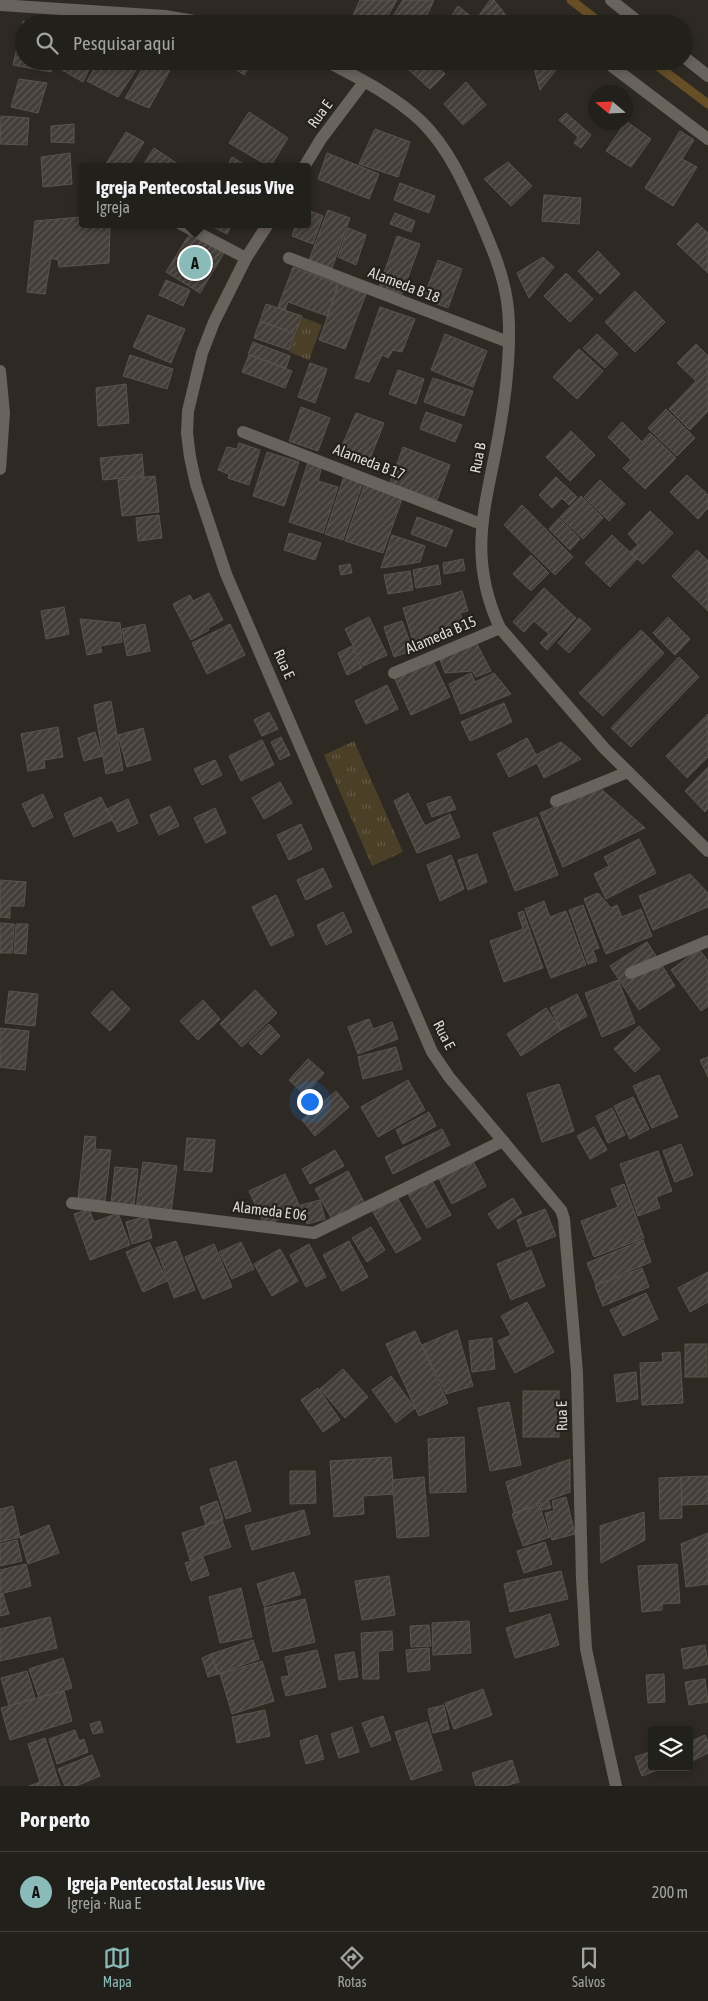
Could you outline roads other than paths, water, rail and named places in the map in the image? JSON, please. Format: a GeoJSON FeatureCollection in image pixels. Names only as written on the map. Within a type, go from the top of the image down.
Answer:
{"type":"FeatureCollection","features":[{"type":"Feature","properties":{"kind":"street"},"geometry":{"type":"LineString","coordinates":[[611,0],[630,15]]}},
{"type":"Feature","properties":{"kind":"street"},"geometry":{"type":"LineString","coordinates":[[0,4],[151,15]]}},
{"type":"Feature","properties":{"kind":"street"},"geometry":{"type":"LineString","coordinates":[[693,64],[708,76]]}},
{"type":"Feature","properties":{"kind":"street","name":"Rua B"},"geometry":{"type":"LineString","coordinates":[[342,70],[398,102],[421,121],[437,139],[463,181],[498,262],[504,281],[508,303],[508,342],[502,421],[482,524],[482,566],[485,586],[500,628],[604,748],[708,851]]}},
{"type":"Feature","properties":{"kind":"street"},"geometry":{"type":"LineString","coordinates":[[617,70],[708,138]]}},
{"type":"Feature","properties":{"kind":"street","name":"Rua E"},"geometry":{"type":"LineString","coordinates":[[307,163],[364,82]]}},
{"type":"Feature","properties":{"kind":"street"},"geometry":{"type":"LineString","coordinates":[[189,228],[246,258]]}},
{"type":"Feature","properties":{"kind":"street","name":"Rua E"},"geometry":{"type":"LineString","coordinates":[[265,228],[246,258],[214,322],[202,353],[194,382],[188,411],[187,433],[196,484],[226,574],[432,1052],[450,1077],[556,1203],[564,1219],[577,1372],[582,1579],[586,1649],[616,1786]]}},
{"type":"Feature","properties":{"kind":"street","name":"Alameda B 18"},"geometry":{"type":"LineString","coordinates":[[289,258],[508,342]]}},
{"type":"Feature","properties":{"kind":"street"},"geometry":{"type":"LineString","coordinates":[[0,371],[4,413],[0,469]]}},
{"type":"Feature","properties":{"kind":"street","name":"Alameda B 17"},"geometry":{"type":"LineString","coordinates":[[243,432],[482,524]]}},
{"type":"Feature","properties":{"kind":"street","name":"Alameda B 15"},"geometry":{"type":"LineString","coordinates":[[394,673],[500,628]]}},
{"type":"Feature","properties":{"kind":"street"},"geometry":{"type":"LineString","coordinates":[[556,801],[628,772]]}},
{"type":"Feature","properties":{"kind":"street"},"geometry":{"type":"LineString","coordinates":[[631,973],[708,942]]}},
{"type":"Feature","properties":{"kind":"street","name":"Alameda E 06"},"geometry":{"type":"LineString","coordinates":[[72,1203],[314,1233],[503,1141]]}},
{"type":"Feature","properties":{"kind":"waterway"},"geometry":{"type":"LineString","coordinates":[[571,0],[590,15]]}},
{"type":"Feature","properties":{"kind":"waterway"},"geometry":{"type":"LineString","coordinates":[[663,70],[708,104]]}},
{"type":"Feature","properties":{"kind":"place","name":"Igreja Pentecostal Jesus Vive"},"geometry":{"type":"Point","coordinates":[195,263]}}]}
